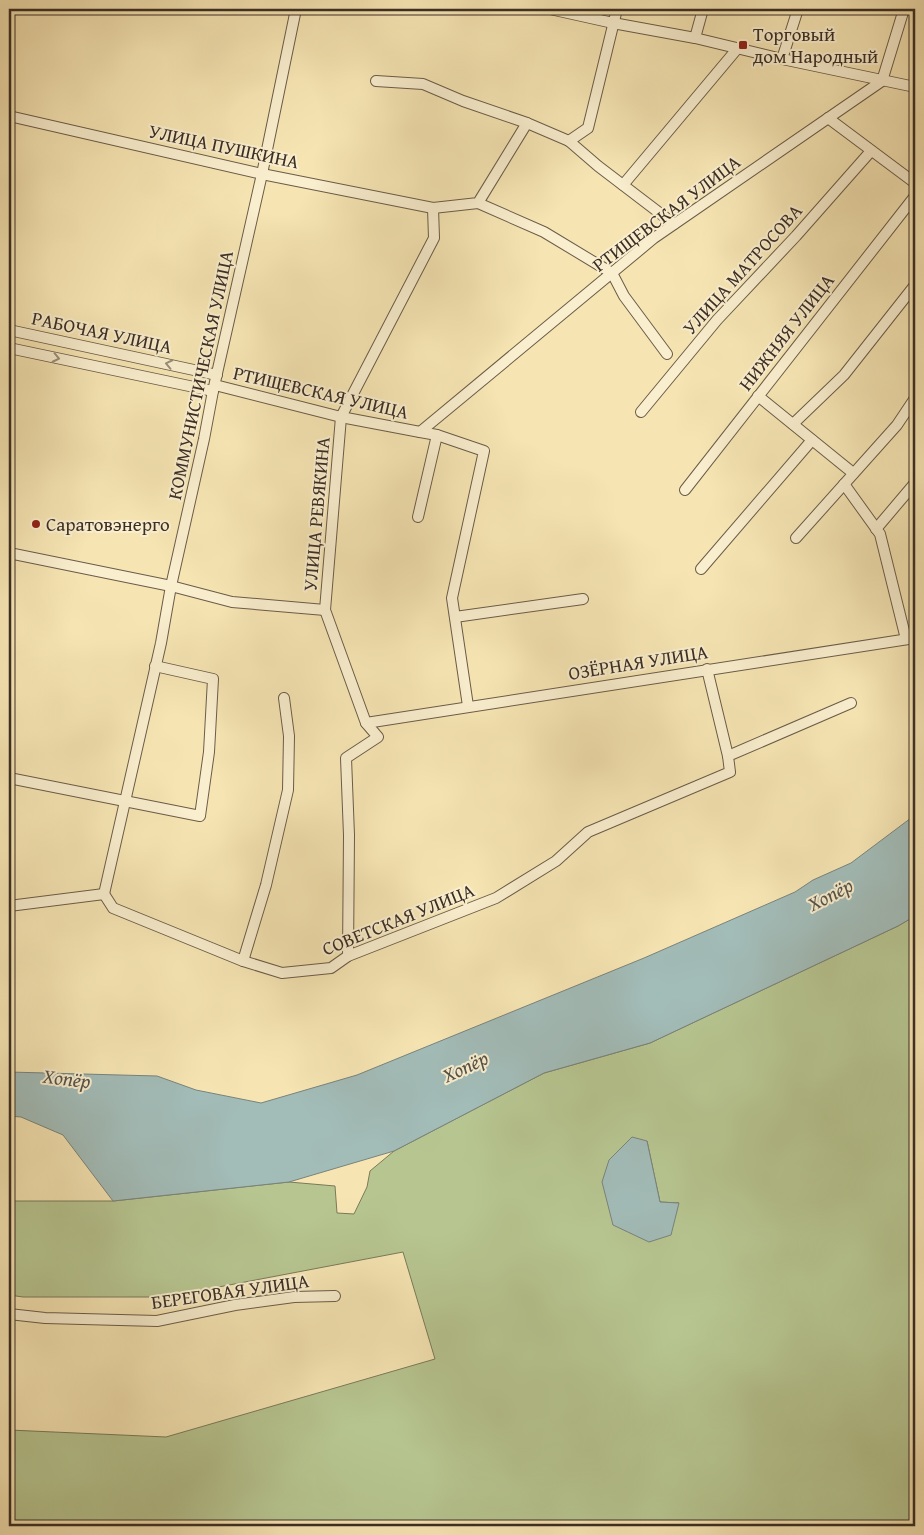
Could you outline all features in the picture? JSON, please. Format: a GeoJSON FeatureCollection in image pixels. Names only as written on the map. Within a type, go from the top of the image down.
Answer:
{"type":"FeatureCollection","features":[{"type":"Feature","properties":{"kind":"street","name":"КОММУНИСТИЧЕСКАЯ УЛИЦА"},"geometry":{"type":"LineString","coordinates":[[104,894],[126,802],[296,9]]}},
{"type":"Feature","properties":{"kind":"street"},"geometry":{"type":"LineString","coordinates":[[550,9],[695,38],[782,59],[915,87]]}},
{"type":"Feature","properties":{"kind":"street"},"geometry":{"type":"LineString","coordinates":[[569,142],[588,128],[617,9]]}},
{"type":"Feature","properties":{"kind":"street"},"geometry":{"type":"LineString","coordinates":[[695,38],[703,9]]}},
{"type":"Feature","properties":{"kind":"street"},"geometry":{"type":"LineString","coordinates":[[782,59],[798,9]]}},
{"type":"Feature","properties":{"kind":"street"},"geometry":{"type":"LineString","coordinates":[[882,81],[904,9]]}},
{"type":"Feature","properties":{"kind":"street"},"geometry":{"type":"LineString","coordinates":[[622,185],[737,48]]}},
{"type":"Feature","properties":{"kind":"street"},"geometry":{"type":"LineString","coordinates":[[376,81],[423,84],[463,101],[527,123],[569,142],[674,224]]}},
{"type":"Feature","properties":{"kind":"street","name":"РТИЩЕВСКАЯ УЛИЦА"},"geometry":{"type":"LineString","coordinates":[[420,432],[674,224],[882,81]]}},
{"type":"Feature","properties":{"kind":"street","name":"УЛИЦА ПУШКИНА"},"geometry":{"type":"LineString","coordinates":[[9,116],[262,174],[433,208]]}},
{"type":"Feature","properties":{"kind":"street"},"geometry":{"type":"LineString","coordinates":[[828,118],[915,183]]}},
{"type":"Feature","properties":{"kind":"street"},"geometry":{"type":"LineString","coordinates":[[478,203],[527,123]]}},
{"type":"Feature","properties":{"kind":"street","name":"УЛИЦА МАТРОСОВА"},"geometry":{"type":"LineString","coordinates":[[641,412],[716,320],[796,236],[871,151]]}},
{"type":"Feature","properties":{"kind":"street","name":"НИЖНЯЯ УЛИЦА"},"geometry":{"type":"LineString","coordinates":[[684,490],[915,196]]}},
{"type":"Feature","properties":{"kind":"street"},"geometry":{"type":"LineString","coordinates":[[433,208],[478,203],[544,232],[612,273],[624,296],[667,354]]}},
{"type":"Feature","properties":{"kind":"street","name":"УЛИЦА РЕВЯКИНА"},"geometry":{"type":"LineString","coordinates":[[348,956],[349,835],[346,758],[378,737],[366,723],[325,610],[342,417],[434,238],[433,208]]}},
{"type":"Feature","properties":{"kind":"street"},"geometry":{"type":"LineString","coordinates":[[794,424],[844,375],[915,285]]}},
{"type":"Feature","properties":{"kind":"street","name":"РАБОЧАЯ УЛИЦА"},"geometry":{"type":"LineString","coordinates":[[9,330],[215,384]]}},
{"type":"Feature","properties":{"kind":"street","name":"РАБОЧАЯ УЛИЦА"},"geometry":{"type":"LineString","coordinates":[[9,348],[215,384]]}},
{"type":"Feature","properties":{"kind":"street","name":"РТИЩЕВСКАЯ УЛИЦА"},"geometry":{"type":"LineString","coordinates":[[215,384],[342,417],[437,435],[484,451],[452,598],[468,706]]}},
{"type":"Feature","properties":{"kind":"street"},"geometry":{"type":"LineString","coordinates":[[758,396],[853,474]]}},
{"type":"Feature","properties":{"kind":"street"},"geometry":{"type":"LineString","coordinates":[[796,538],[897,425],[915,398]]}},
{"type":"Feature","properties":{"kind":"street"},"geometry":{"type":"LineString","coordinates":[[418,517],[437,435]]}},
{"type":"Feature","properties":{"kind":"street"},"geometry":{"type":"LineString","coordinates":[[701,569],[812,440]]}},
{"type":"Feature","properties":{"kind":"street"},"geometry":{"type":"LineString","coordinates":[[876,529],[915,483]]}},
{"type":"Feature","properties":{"kind":"street"},"geometry":{"type":"LineString","coordinates":[[844,484],[880,534],[911,639]]}},
{"type":"Feature","properties":{"kind":"street"},"geometry":{"type":"LineString","coordinates":[[9,553],[171,586],[232,602],[325,610]]}},
{"type":"Feature","properties":{"kind":"street"},"geometry":{"type":"LineString","coordinates":[[455,617],[583,599]]}},
{"type":"Feature","properties":{"kind":"street","name":"ОЗЁРНАЯ УЛИЦА"},"geometry":{"type":"LineString","coordinates":[[366,723],[911,639]]}},
{"type":"Feature","properties":{"kind":"street"},"geometry":{"type":"LineString","coordinates":[[9,778],[200,816],[209,752],[213,679],[155,666]]}},
{"type":"Feature","properties":{"kind":"street"},"geometry":{"type":"LineString","coordinates":[[707,669],[728,756],[851,703]]}},
{"type":"Feature","properties":{"kind":"street"},"geometry":{"type":"LineString","coordinates":[[243,961],[266,885],[288,790],[289,736],[284,698]]}},
{"type":"Feature","properties":{"kind":"street","name":"СОВЕТСКАЯ УЛИЦА"},"geometry":{"type":"LineString","coordinates":[[104,894],[113,908],[243,961],[282,973],[331,968],[348,956],[496,898],[556,861],[588,832],[730,772],[728,756]]}},
{"type":"Feature","properties":{"kind":"street"},"geometry":{"type":"LineString","coordinates":[[9,906],[104,894]]}},
{"type":"Feature","properties":{"kind":"street","name":"БЕРЕГОВАЯ УЛИЦА"},"geometry":{"type":"LineString","coordinates":[[9,1314],[45,1318],[157,1321],[235,1305],[294,1296],[335,1296]]}},
{"type":"Feature","properties":{"kind":"green space"},"geometry":{"type":"Polygon","coordinates":[[[915,916],[915,1526],[9,1526],[9,1430],[166,1437],[435,1359],[403,1252],[166,1297],[23,1297],[9,1295],[9,1201],[113,1201],[289,1182],[335,1186],[337,1213],[354,1214],[367,1187],[370,1171],[394,1151],[544,1073],[650,1043],[898,926],[915,916]],[[647,1141],[613,1225],[679,1203],[660,1202],[647,1141]]]}},
{"type":"Feature","properties":{"kind":"water","name":"Хопёр"},"geometry":{"type":"Polygon","coordinates":[[[915,815],[915,916],[898,926],[650,1043],[544,1073],[394,1151],[289,1182],[113,1201],[63,1135],[21,1117],[9,1116],[9,1072],[157,1076],[196,1090],[261,1103],[357,1075],[644,958],[795,892],[813,880],[851,863],[915,815]]]}},
{"type":"Feature","properties":{"kind":"water"},"geometry":{"type":"Polygon","coordinates":[[[632,1137],[647,1141],[660,1202],[679,1203],[671,1235],[649,1242],[613,1225],[602,1182],[609,1160],[632,1137]]]}},
{"type":"Feature","properties":{"kind":"place","name":"Торговый дом Народный"},"geometry":{"type":"Point","coordinates":[743,45]}},
{"type":"Feature","properties":{"kind":"place","name":"Саратовэнерго"},"geometry":{"type":"Point","coordinates":[36,524]}}]}
